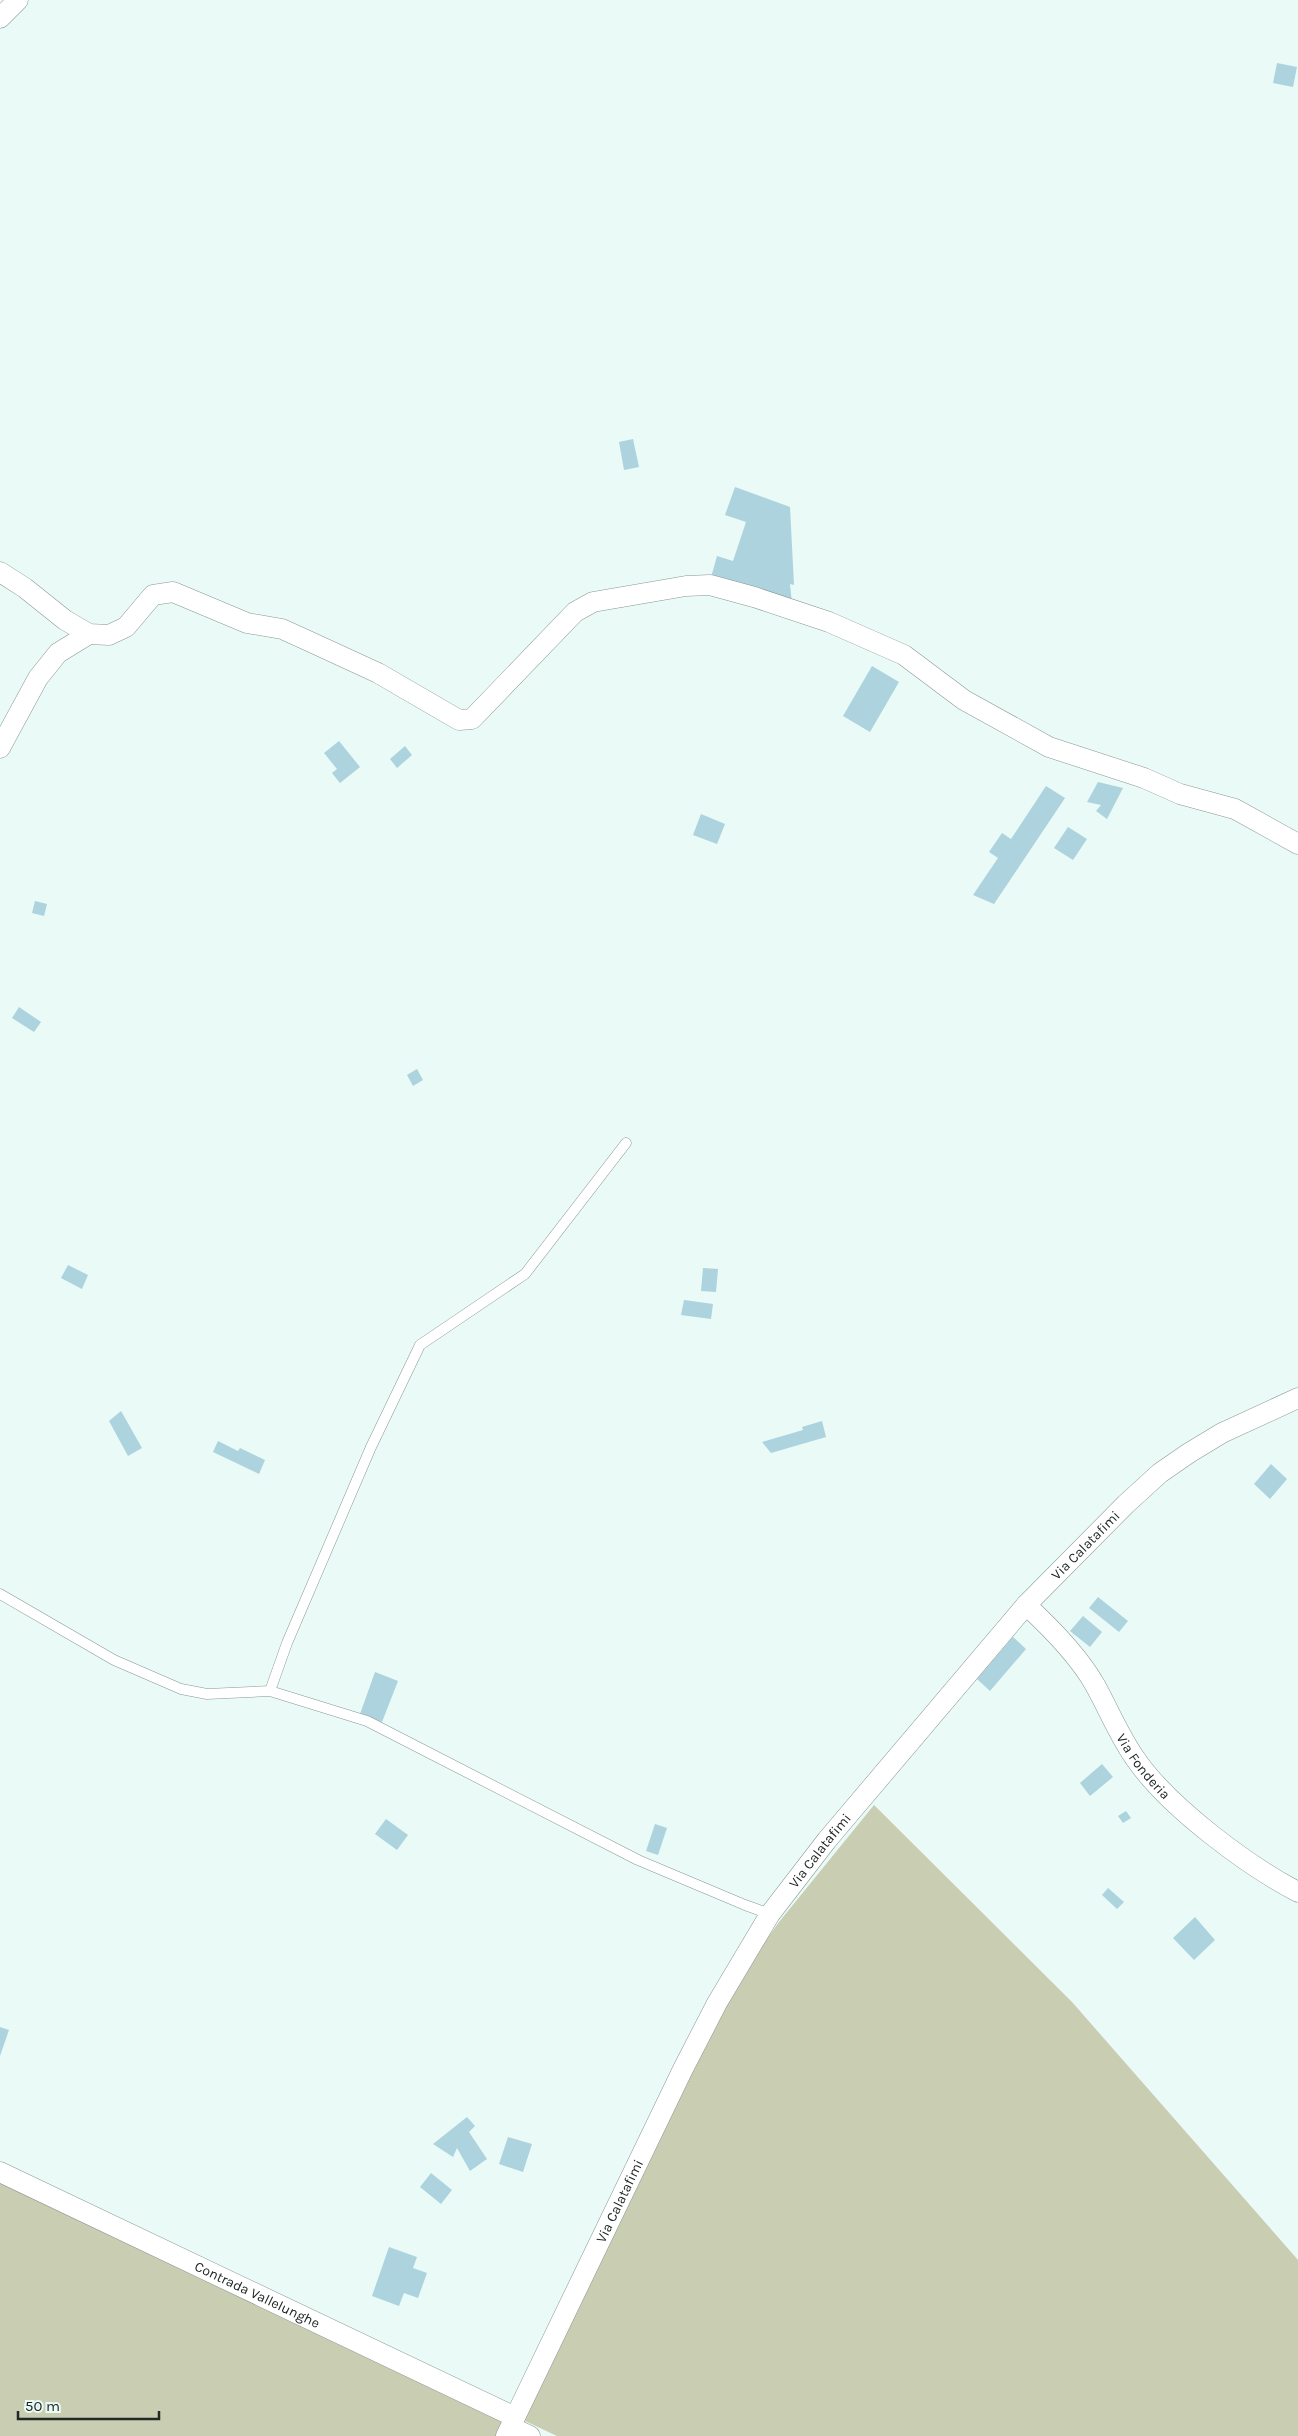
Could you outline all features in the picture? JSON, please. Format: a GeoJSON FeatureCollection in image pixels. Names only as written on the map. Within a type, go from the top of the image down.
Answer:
{"type":"FeatureCollection","features":[{"type":"Feature","properties":{"kind":"street"},"geometry":{"type":"LineString","coordinates":[[0,18],[18,0]]}},
{"type":"Feature","properties":{"kind":"street"},"geometry":{"type":"LineString","coordinates":[[0,572],[25,588],[65,620],[89,634],[109,635],[126,627],[153,595],[173,592],[247,623],[282,629],[378,673],[459,720],[472,719],[575,612],[593,602],[686,586],[710,584],[829,622],[904,655],[964,700],[1048,747],[1144,778],[1180,794],[1236,809],[1298,844]]}},
{"type":"Feature","properties":{"kind":"street"},"geometry":{"type":"LineString","coordinates":[[0,748],[38,678],[58,653],[89,634]]}},
{"type":"Feature","properties":{"kind":"street","name":"Via Calatafimi"},"geometry":{"type":"LineString","coordinates":[[511,2427],[683,2069],[717,2003],[770,1914],[827,1840],[1026,1605],[1126,1504],[1160,1473],[1222,1433],[1298,1398]]}},
{"type":"Feature","properties":{"kind":"street","name":"Via Fonderia"},"geometry":{"type":"LineString","coordinates":[[1026,1605],[1050,1627],[1094,1683],[1138,1763],[1168,1795],[1252,1864],[1273,1879],[1298,1892]]}},
{"type":"Feature","properties":{"kind":"street","name":"Contrada Vallelunghe"},"geometry":{"type":"LineString","coordinates":[[0,2172],[530,2436]]}},
{"type":"Feature","properties":{"kind":"lane"},"geometry":{"type":"LineString","coordinates":[[270,1691],[287,1643],[371,1447],[420,1345],[525,1274],[626,1142]]}},
{"type":"Feature","properties":{"kind":"lane"},"geometry":{"type":"LineString","coordinates":[[0,1594],[114,1660],[181,1689],[207,1694],[270,1691],[366,1721],[638,1860],[744,1906],[770,1914]]}},
{"type":"Feature","properties":{"kind":"green space"},"geometry":{"type":"Polygon","coordinates":[[[874,1805],[1072,2002],[1298,2260],[1298,2436],[557,2436],[523,2420],[691,2070],[745,1970],[779,1922],[874,1805]]]}},
{"type":"Feature","properties":{"kind":"green space"},"geometry":{"type":"Polygon","coordinates":[[[0,2183],[506,2416],[497,2436],[0,2436],[0,2183]]]}},
{"type":"Feature","properties":{"kind":"building"},"geometry":{"type":"Polygon","coordinates":[[[1277,63],[1297,67],[1293,87],[1273,83],[1277,63]]]}},
{"type":"Feature","properties":{"kind":"building"},"geometry":{"type":"Polygon","coordinates":[[[633,439],[639,467],[624,470],[619,442],[633,439]]]}},
{"type":"Feature","properties":{"kind":"building"},"geometry":{"type":"Polygon","coordinates":[[[735,487],[790,507],[794,585],[790,584],[792,604],[710,581],[717,556],[733,561],[746,522],[725,515],[735,487]]]}},
{"type":"Feature","properties":{"kind":"building"},"geometry":{"type":"Polygon","coordinates":[[[872,666],[899,682],[870,732],[843,716],[872,666]]]}},
{"type":"Feature","properties":{"kind":"building"},"geometry":{"type":"Polygon","coordinates":[[[339,741],[360,767],[340,783],[332,773],[337,769],[324,753],[339,741]]]}},
{"type":"Feature","properties":{"kind":"building"},"geometry":{"type":"Polygon","coordinates":[[[405,746],[412,755],[397,768],[390,759],[405,746]]]}},
{"type":"Feature","properties":{"kind":"building"},"geometry":{"type":"Polygon","coordinates":[[[1098,782],[1123,788],[1107,819],[1096,811],[1101,805],[1087,802],[1098,782]]]}},
{"type":"Feature","properties":{"kind":"building"},"geometry":{"type":"Polygon","coordinates":[[[1046,786],[1065,798],[994,904],[973,895],[998,858],[989,852],[1002,833],[1011,839],[1046,786]]]}},
{"type":"Feature","properties":{"kind":"building"},"geometry":{"type":"Polygon","coordinates":[[[701,814],[725,824],[717,844],[693,835],[701,814]]]}},
{"type":"Feature","properties":{"kind":"building"},"geometry":{"type":"Polygon","coordinates":[[[1068,827],[1087,839],[1073,860],[1054,848],[1068,827]]]}},
{"type":"Feature","properties":{"kind":"building"},"geometry":{"type":"Polygon","coordinates":[[[35,901],[47,904],[44,916],[32,913],[35,901]]]}},
{"type":"Feature","properties":{"kind":"building"},"geometry":{"type":"Polygon","coordinates":[[[19,1007],[41,1022],[34,1032],[12,1018],[19,1007]]]}},
{"type":"Feature","properties":{"kind":"building"},"geometry":{"type":"Polygon","coordinates":[[[417,1069],[423,1080],[413,1086],[407,1075],[417,1069]]]}},
{"type":"Feature","properties":{"kind":"building"},"geometry":{"type":"Polygon","coordinates":[[[68,1265],[88,1275],[82,1289],[61,1278],[68,1265]]]}},
{"type":"Feature","properties":{"kind":"building"},"geometry":{"type":"Polygon","coordinates":[[[703,1268],[718,1269],[716,1292],[701,1291],[703,1268]]]}},
{"type":"Feature","properties":{"kind":"building"},"geometry":{"type":"Polygon","coordinates":[[[684,1300],[713,1304],[711,1319],[681,1315],[684,1300]]]}},
{"type":"Feature","properties":{"kind":"building"},"geometry":{"type":"Polygon","coordinates":[[[121,1411],[142,1448],[128,1456],[109,1421],[121,1411]]]}},
{"type":"Feature","properties":{"kind":"building"},"geometry":{"type":"Polygon","coordinates":[[[822,1421],[826,1437],[771,1453],[762,1442],[803,1430],[802,1427],[822,1421]]]}},
{"type":"Feature","properties":{"kind":"building"},"geometry":{"type":"Polygon","coordinates":[[[218,1441],[238,1451],[240,1448],[265,1460],[259,1474],[213,1452],[218,1441]]]}},
{"type":"Feature","properties":{"kind":"building"},"geometry":{"type":"Polygon","coordinates":[[[1271,1464],[1287,1479],[1270,1499],[1254,1484],[1271,1464]]]}},
{"type":"Feature","properties":{"kind":"building"},"geometry":{"type":"Polygon","coordinates":[[[1098,1597],[1128,1621],[1119,1632],[1089,1608],[1098,1597]]]}},
{"type":"Feature","properties":{"kind":"building"},"geometry":{"type":"Polygon","coordinates":[[[1083,1616],[1102,1632],[1090,1647],[1070,1631],[1083,1616]]]}},
{"type":"Feature","properties":{"kind":"building"},"geometry":{"type":"Polygon","coordinates":[[[1013,1637],[1026,1649],[990,1691],[977,1679],[1013,1637]]]}},
{"type":"Feature","properties":{"kind":"building"},"geometry":{"type":"Polygon","coordinates":[[[375,1672],[398,1681],[382,1722],[360,1714],[375,1672]]]}},
{"type":"Feature","properties":{"kind":"building"},"geometry":{"type":"Polygon","coordinates":[[[1102,1764],[1113,1777],[1090,1796],[1080,1783],[1102,1764]]]}},
{"type":"Feature","properties":{"kind":"building"},"geometry":{"type":"Polygon","coordinates":[[[1126,1811],[1131,1818],[1123,1823],[1118,1816],[1126,1811]]]}},
{"type":"Feature","properties":{"kind":"building"},"geometry":{"type":"Polygon","coordinates":[[[386,1819],[408,1835],[397,1850],[375,1834],[386,1819]]]}},
{"type":"Feature","properties":{"kind":"building"},"geometry":{"type":"Polygon","coordinates":[[[655,1824],[667,1828],[658,1855],[646,1851],[655,1824]]]}},
{"type":"Feature","properties":{"kind":"building"},"geometry":{"type":"Polygon","coordinates":[[[1108,1888],[1124,1902],[1117,1909],[1102,1895],[1108,1888]]]}},
{"type":"Feature","properties":{"kind":"building"},"geometry":{"type":"Polygon","coordinates":[[[1195,1917],[1215,1940],[1194,1960],[1173,1938],[1195,1917]]]}},
{"type":"Feature","properties":{"kind":"building"},"geometry":{"type":"Polygon","coordinates":[[[0,2027],[9,2030],[0,2056],[0,2027]]]}},
{"type":"Feature","properties":{"kind":"building"},"geometry":{"type":"Polygon","coordinates":[[[467,2117],[475,2126],[469,2132],[487,2159],[470,2171],[457,2148],[453,2157],[433,2144],[467,2117]]]}},
{"type":"Feature","properties":{"kind":"building"},"geometry":{"type":"Polygon","coordinates":[[[508,2137],[532,2144],[523,2172],[499,2164],[508,2137]]]}},
{"type":"Feature","properties":{"kind":"building"},"geometry":{"type":"Polygon","coordinates":[[[431,2173],[452,2190],[441,2204],[420,2187],[431,2173]]]}},
{"type":"Feature","properties":{"kind":"building"},"geometry":{"type":"Polygon","coordinates":[[[389,2247],[417,2257],[413,2268],[427,2273],[418,2298],[404,2293],[399,2306],[372,2296],[389,2247]]]}}]}
